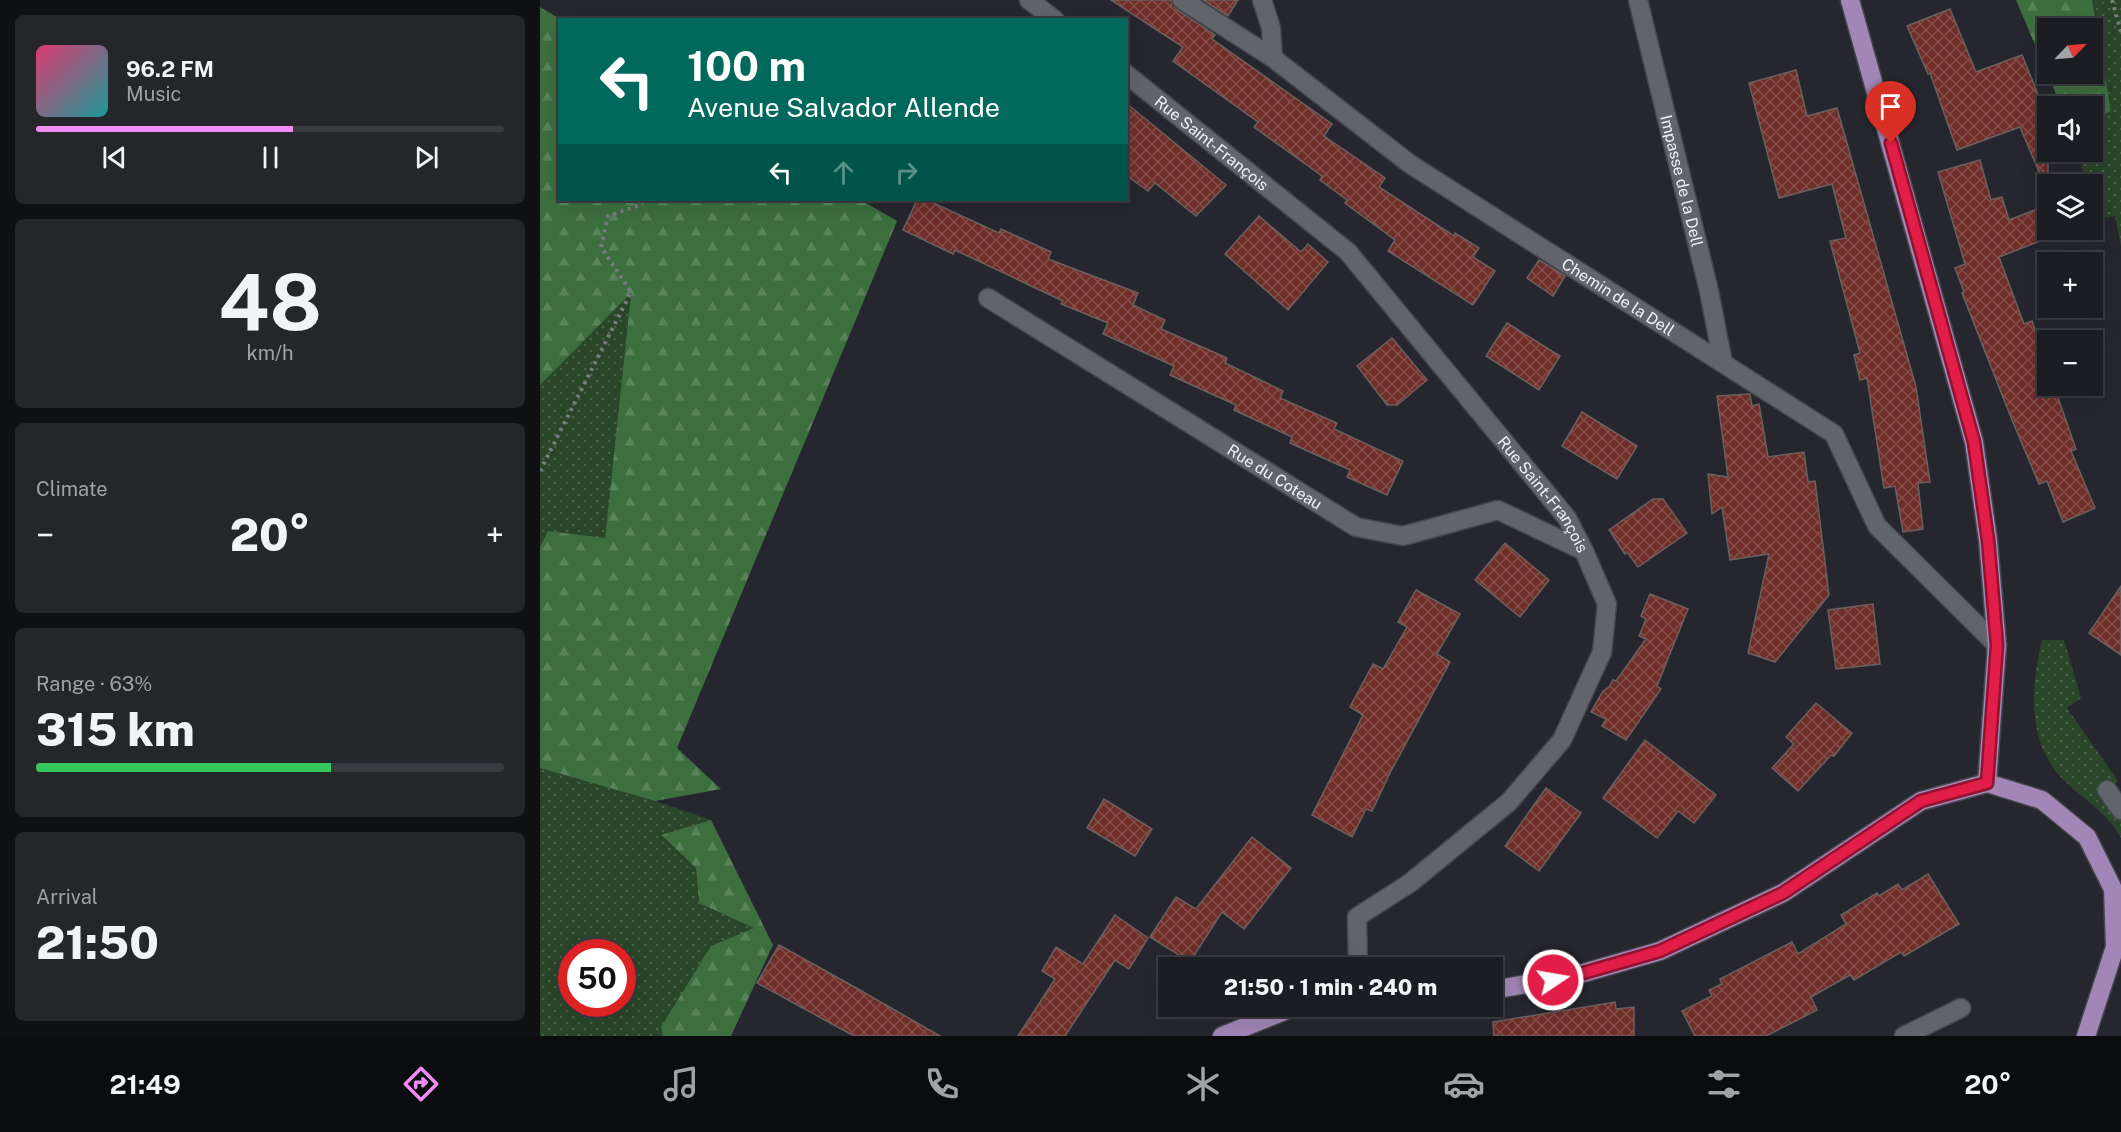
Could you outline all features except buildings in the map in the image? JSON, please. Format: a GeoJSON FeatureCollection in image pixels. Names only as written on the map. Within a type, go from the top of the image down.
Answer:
{"type":"FeatureCollection","features":[{"type":"Feature","properties":{"kind":"main road"},"geometry":{"type":"LineString","coordinates":[[1850,0],[1974,442],[1988,540],[1997,645],[1987,783]]}},
{"type":"Feature","properties":{"kind":"main road"},"geometry":{"type":"LineString","coordinates":[[1503,988],[1573,976],[1660,951],[1783,893],[1921,801],[1987,783],[2042,800],[2087,837],[2113,889],[2115,947],[2086,1036]]}},
{"type":"Feature","properties":{"kind":"main road"},"geometry":{"type":"LineString","coordinates":[[1222,1036],[1270,1017]]}},
{"type":"Feature","properties":{"kind":"street"},"geometry":{"type":"LineString","coordinates":[[1029,0],[1052,18]]}},
{"type":"Feature","properties":{"kind":"street","name":"Chemin de la Dell"},"geometry":{"type":"LineString","coordinates":[[1182,0],[1273,58],[1410,164],[1834,434],[1877,526],[1997,645]]}},
{"type":"Feature","properties":{"kind":"street"},"geometry":{"type":"LineString","coordinates":[[1262,0],[1271,28],[1273,58]]}},
{"type":"Feature","properties":{"kind":"street","name":"Impasse de la Dell"},"geometry":{"type":"LineString","coordinates":[[1638,0],[1709,291],[1723,363]]}},
{"type":"Feature","properties":{"kind":"street","name":"Rue Saint-François"},"geometry":{"type":"LineString","coordinates":[[1128,76],[1348,252],[1567,518],[1607,604],[1602,652],[1562,740],[1509,802],[1410,883],[1357,917],[1358,957]]}},
{"type":"Feature","properties":{"kind":"street","name":"Rue du Coteau"},"geometry":{"type":"LineString","coordinates":[[988,298],[1356,528],[1403,536],[1498,510],[1584,551]]}},
{"type":"Feature","properties":{"kind":"street"},"geometry":{"type":"LineString","coordinates":[[2107,790],[2121,810]]}},
{"type":"Feature","properties":{"kind":"street"},"geometry":{"type":"LineString","coordinates":[[1904,1036],[1961,1008]]}},
{"type":"Feature","properties":{"kind":"path"},"geometry":{"type":"LineString","coordinates":[[2112,0],[2121,32]]}},
{"type":"Feature","properties":{"kind":"path"},"geometry":{"type":"LineString","coordinates":[[540,471],[631,292],[601,247],[608,216],[643,204]]}},
{"type":"Feature","properties":{"kind":"green space"},"geometry":{"type":"Polygon","coordinates":[[[2016,0],[2092,0],[2095,18],[2037,18],[2037,49],[2016,0]]]}},
{"type":"Feature","properties":{"kind":"green space"},"geometry":{"type":"Polygon","coordinates":[[[2092,0],[2121,0],[2121,247],[2115,216],[2103,219],[2103,174],[2084,174],[2080,162],[2103,162],[2103,115],[2111,111],[2103,64],[2103,18],[2095,18],[2092,0]]]}},
{"type":"Feature","properties":{"kind":"green space"},"geometry":{"type":"Polygon","coordinates":[[[540,7],[558,18],[558,201],[863,201],[897,221],[677,748],[721,789],[655,801],[540,768],[540,547],[548,531],[605,538],[631,293],[540,385],[540,7]]]}},
{"type":"Feature","properties":{"kind":"green space"},"geometry":{"type":"Polygon","coordinates":[[[2103,64],[2111,111],[2103,115],[2103,96],[2057,96],[2052,84],[2103,84],[2103,64]]]}},
{"type":"Feature","properties":{"kind":"green space"},"geometry":{"type":"Polygon","coordinates":[[[631,292],[605,539],[549,531],[540,547],[540,385],[631,292]]]}},
{"type":"Feature","properties":{"kind":"green space"},"geometry":{"type":"Polygon","coordinates":[[[2042,640],[2064,640],[2081,698],[2067,708],[2118,781],[2107,790],[2121,810],[2121,838],[2105,816],[2056,771],[2045,754],[2035,718],[2034,699],[2042,640]]]}},
{"type":"Feature","properties":{"kind":"green space"},"geometry":{"type":"Polygon","coordinates":[[[540,768],[655,801],[711,820],[661,836],[696,868],[699,903],[755,928],[661,1027],[663,1036],[540,1036],[540,768]]]}},
{"type":"Feature","properties":{"kind":"green space"},"geometry":{"type":"Polygon","coordinates":[[[711,820],[773,945],[731,1036],[663,1036],[661,1027],[711,946],[754,928],[699,903],[696,868],[661,835],[711,820]]]}},
{"type":"Feature","properties":{"kind":"route"},"geometry":{"type":"LineString","coordinates":[[1553,980],[1660,951],[1783,893],[1921,801],[1987,783],[1997,645],[1988,540],[1974,442],[1891,143]]}}]}
